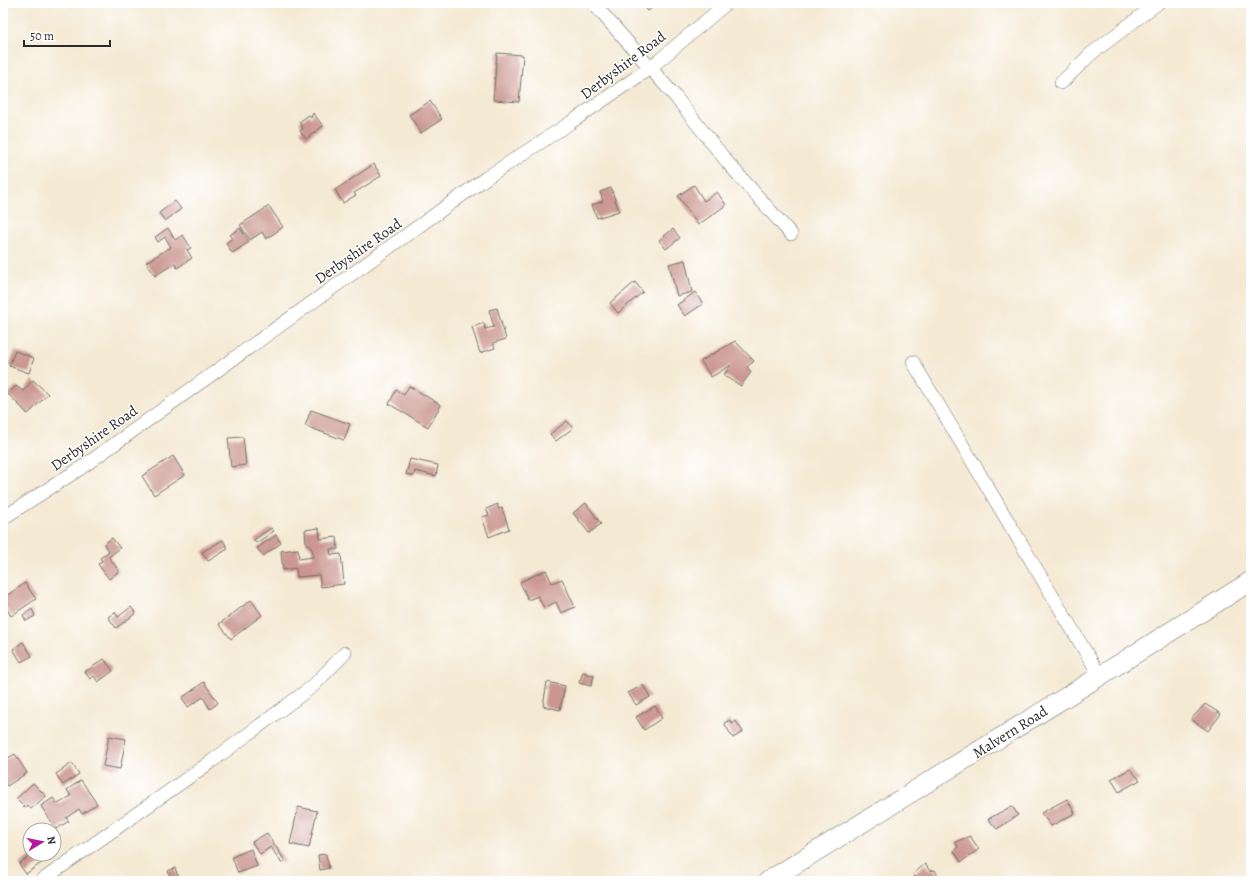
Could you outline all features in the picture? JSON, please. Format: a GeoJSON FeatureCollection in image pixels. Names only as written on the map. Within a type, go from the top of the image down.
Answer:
{"type":"FeatureCollection","features":[{"type":"Feature","properties":{"kind":"main road","name":"Malvern Road"},"geometry":{"type":"LineString","coordinates":[[768,881],[1251,581]]}},
{"type":"Feature","properties":{"kind":"street"},"geometry":{"type":"LineString","coordinates":[[593,3],[674,95],[728,163],[791,234]]}},
{"type":"Feature","properties":{"kind":"street","name":"Derbyshire Road"},"geometry":{"type":"LineString","coordinates":[[3,518],[81,468],[486,178],[650,68],[727,3]]}},
{"type":"Feature","properties":{"kind":"street"},"geometry":{"type":"LineString","coordinates":[[1061,83],[1092,53],[1158,3]]}},
{"type":"Feature","properties":{"kind":"street"},"geometry":{"type":"LineString","coordinates":[[913,362],[1100,676]]}},
{"type":"Feature","properties":{"kind":"street"},"geometry":{"type":"LineString","coordinates":[[40,881],[244,738],[313,686],[345,653]]}},
{"type":"Feature","properties":{"kind":"building"},"geometry":{"type":"Polygon","coordinates":[[[642,3],[658,3],[648,11],[642,3]]]}},
{"type":"Feature","properties":{"kind":"building"},"geometry":{"type":"Polygon","coordinates":[[[497,53],[523,55],[519,102],[493,100],[497,53]]]}},
{"type":"Feature","properties":{"kind":"building"},"geometry":{"type":"Polygon","coordinates":[[[430,101],[442,119],[421,133],[409,115],[430,101]]]}},
{"type":"Feature","properties":{"kind":"building"},"geometry":{"type":"Polygon","coordinates":[[[313,113],[323,126],[306,139],[300,131],[303,128],[299,122],[309,115],[311,118],[313,113]]]}},
{"type":"Feature","properties":{"kind":"building"},"geometry":{"type":"Polygon","coordinates":[[[374,164],[381,176],[354,193],[356,195],[343,203],[335,190],[374,164]]]}},
{"type":"Feature","properties":{"kind":"building"},"geometry":{"type":"Polygon","coordinates":[[[694,185],[704,201],[717,192],[726,205],[698,225],[678,196],[694,185]]]}},
{"type":"Feature","properties":{"kind":"building"},"geometry":{"type":"Polygon","coordinates":[[[611,188],[619,211],[597,218],[592,205],[603,201],[600,192],[611,188]]]}},
{"type":"Feature","properties":{"kind":"building"},"geometry":{"type":"Polygon","coordinates":[[[175,201],[181,209],[165,221],[159,213],[175,201]]]}},
{"type":"Feature","properties":{"kind":"building"},"geometry":{"type":"Polygon","coordinates":[[[269,206],[283,227],[266,239],[262,232],[250,240],[240,225],[269,206]]]}},
{"type":"Feature","properties":{"kind":"building"},"geometry":{"type":"Polygon","coordinates":[[[168,228],[175,240],[183,235],[191,248],[187,250],[192,258],[177,268],[175,263],[155,276],[146,262],[171,247],[165,237],[158,242],[155,237],[168,228]]]}},
{"type":"Feature","properties":{"kind":"building"},"geometry":{"type":"Polygon","coordinates":[[[240,228],[249,242],[232,253],[226,243],[233,238],[230,235],[240,228]]]}},
{"type":"Feature","properties":{"kind":"building"},"geometry":{"type":"Polygon","coordinates":[[[673,229],[680,238],[666,249],[659,240],[673,229]]]}},
{"type":"Feature","properties":{"kind":"building"},"geometry":{"type":"Polygon","coordinates":[[[685,260],[692,292],[677,296],[669,264],[685,260]]]}},
{"type":"Feature","properties":{"kind":"building"},"geometry":{"type":"Polygon","coordinates":[[[635,282],[643,292],[618,313],[610,303],[635,282]]]}},
{"type":"Feature","properties":{"kind":"building"},"geometry":{"type":"Polygon","coordinates":[[[695,292],[703,304],[685,316],[677,305],[695,292]]]}},
{"type":"Feature","properties":{"kind":"building"},"geometry":{"type":"Polygon","coordinates":[[[497,308],[506,339],[493,343],[495,348],[480,353],[472,327],[484,323],[485,329],[494,327],[489,310],[497,308]]]}},
{"type":"Feature","properties":{"kind":"building"},"geometry":{"type":"Polygon","coordinates":[[[735,341],[754,361],[747,367],[751,372],[741,386],[724,375],[731,365],[711,377],[701,361],[735,341]]]}},
{"type":"Feature","properties":{"kind":"building"},"geometry":{"type":"Polygon","coordinates":[[[15,351],[34,358],[29,373],[9,366],[15,351]]]}},
{"type":"Feature","properties":{"kind":"building"},"geometry":{"type":"Polygon","coordinates":[[[33,380],[48,394],[28,414],[8,394],[16,386],[23,391],[33,380]]]}},
{"type":"Feature","properties":{"kind":"building"},"geometry":{"type":"Polygon","coordinates":[[[409,386],[441,405],[428,427],[389,404],[396,390],[404,395],[409,386]]]}},
{"type":"Feature","properties":{"kind":"building"},"geometry":{"type":"Polygon","coordinates":[[[311,410],[350,424],[344,440],[305,426],[311,410]]]}},
{"type":"Feature","properties":{"kind":"building"},"geometry":{"type":"Polygon","coordinates":[[[567,421],[573,428],[556,441],[550,434],[567,421]]]}},
{"type":"Feature","properties":{"kind":"building"},"geometry":{"type":"Polygon","coordinates":[[[243,437],[246,465],[231,467],[228,438],[243,437]]]}},
{"type":"Feature","properties":{"kind":"building"},"geometry":{"type":"Polygon","coordinates":[[[173,456],[185,475],[154,495],[142,476],[173,456]]]}},
{"type":"Feature","properties":{"kind":"building"},"geometry":{"type":"Polygon","coordinates":[[[410,459],[438,465],[436,476],[415,471],[414,476],[406,474],[410,459]]]}},
{"type":"Feature","properties":{"kind":"building"},"geometry":{"type":"Polygon","coordinates":[[[586,503],[601,524],[589,533],[573,513],[586,503]]]}},
{"type":"Feature","properties":{"kind":"building"},"geometry":{"type":"Polygon","coordinates":[[[498,504],[498,509],[502,508],[509,529],[489,537],[482,517],[489,515],[486,509],[498,504]]]}},
{"type":"Feature","properties":{"kind":"building"},"geometry":{"type":"Polygon","coordinates":[[[271,528],[274,531],[256,543],[254,540],[271,528]]]}},
{"type":"Feature","properties":{"kind":"building"},"geometry":{"type":"Polygon","coordinates":[[[319,528],[320,539],[337,537],[338,549],[330,549],[331,555],[341,554],[344,584],[321,587],[319,575],[297,577],[296,568],[283,570],[281,551],[298,549],[299,559],[313,557],[312,549],[306,543],[305,530],[319,528]]]}},
{"type":"Feature","properties":{"kind":"building"},"geometry":{"type":"Polygon","coordinates":[[[276,535],[281,543],[263,556],[257,548],[276,535]]]}},
{"type":"Feature","properties":{"kind":"building"},"geometry":{"type":"Polygon","coordinates":[[[112,538],[120,548],[109,557],[119,571],[109,579],[98,564],[102,561],[100,558],[109,551],[104,544],[112,538]]]}},
{"type":"Feature","properties":{"kind":"building"},"geometry":{"type":"Polygon","coordinates":[[[223,540],[228,549],[208,561],[202,552],[223,540]]]}},
{"type":"Feature","properties":{"kind":"building"},"geometry":{"type":"Polygon","coordinates":[[[546,570],[552,583],[562,579],[575,607],[561,613],[556,602],[544,608],[538,596],[528,600],[520,582],[546,570]]]}},
{"type":"Feature","properties":{"kind":"building"},"geometry":{"type":"Polygon","coordinates":[[[25,583],[36,599],[11,616],[3,603],[3,598],[25,583]]]}},
{"type":"Feature","properties":{"kind":"building"},"geometry":{"type":"Polygon","coordinates":[[[251,600],[262,615],[231,639],[219,624],[251,600]]]}},
{"type":"Feature","properties":{"kind":"building"},"geometry":{"type":"Polygon","coordinates":[[[131,607],[136,613],[116,628],[108,617],[115,612],[118,617],[131,607]]]}},
{"type":"Feature","properties":{"kind":"building"},"geometry":{"type":"Polygon","coordinates":[[[32,609],[35,616],[26,621],[23,615],[32,609]]]}},
{"type":"Feature","properties":{"kind":"building"},"geometry":{"type":"Polygon","coordinates":[[[23,642],[32,656],[21,662],[13,649],[23,642]]]}},
{"type":"Feature","properties":{"kind":"building"},"geometry":{"type":"Polygon","coordinates":[[[104,659],[113,671],[98,682],[94,676],[90,679],[85,672],[104,659]]]}},
{"type":"Feature","properties":{"kind":"building"},"geometry":{"type":"Polygon","coordinates":[[[583,672],[594,676],[591,686],[579,683],[583,672]]]}},
{"type":"Feature","properties":{"kind":"building"},"geometry":{"type":"Polygon","coordinates":[[[204,682],[218,703],[210,709],[203,697],[188,707],[182,698],[204,682]]]}},
{"type":"Feature","properties":{"kind":"building"},"geometry":{"type":"Polygon","coordinates":[[[547,682],[565,686],[560,710],[543,706],[547,682]]]}},
{"type":"Feature","properties":{"kind":"building"},"geometry":{"type":"Polygon","coordinates":[[[643,685],[650,697],[636,705],[628,693],[643,685]]]}},
{"type":"Feature","properties":{"kind":"building"},"geometry":{"type":"Polygon","coordinates":[[[1205,704],[1221,714],[1208,731],[1191,719],[1205,704]]]}},
{"type":"Feature","properties":{"kind":"building"},"geometry":{"type":"Polygon","coordinates":[[[655,706],[662,718],[644,730],[636,717],[655,706]]]}},
{"type":"Feature","properties":{"kind":"building"},"geometry":{"type":"Polygon","coordinates":[[[730,720],[732,724],[736,721],[743,732],[733,738],[724,723],[730,720]]]}},
{"type":"Feature","properties":{"kind":"building"},"geometry":{"type":"Polygon","coordinates":[[[109,736],[126,739],[120,769],[103,766],[109,736]]]}},
{"type":"Feature","properties":{"kind":"building"},"geometry":{"type":"Polygon","coordinates":[[[15,754],[27,773],[7,786],[3,779],[3,761],[15,754]]]}},
{"type":"Feature","properties":{"kind":"building"},"geometry":{"type":"Polygon","coordinates":[[[72,763],[79,774],[63,785],[56,774],[72,763]]]}},
{"type":"Feature","properties":{"kind":"building"},"geometry":{"type":"Polygon","coordinates":[[[1130,769],[1140,780],[1119,792],[1111,779],[1130,769]]]}},
{"type":"Feature","properties":{"kind":"building"},"geometry":{"type":"Polygon","coordinates":[[[81,780],[97,804],[82,814],[79,809],[66,818],[69,821],[62,825],[62,822],[51,822],[41,806],[53,798],[58,804],[71,796],[67,790],[81,780]]]}},
{"type":"Feature","properties":{"kind":"building"},"geometry":{"type":"Polygon","coordinates":[[[33,783],[46,796],[31,809],[28,805],[25,808],[16,799],[33,783]]]}},
{"type":"Feature","properties":{"kind":"building"},"geometry":{"type":"Polygon","coordinates":[[[1067,799],[1075,813],[1051,826],[1041,813],[1067,799]]]}},
{"type":"Feature","properties":{"kind":"building"},"geometry":{"type":"Polygon","coordinates":[[[1012,806],[1018,815],[997,829],[988,819],[1012,806]]]}},
{"type":"Feature","properties":{"kind":"building"},"geometry":{"type":"Polygon","coordinates":[[[298,807],[317,811],[309,848],[290,844],[298,807]]]}},
{"type":"Feature","properties":{"kind":"building"},"geometry":{"type":"Polygon","coordinates":[[[267,833],[285,861],[282,864],[271,847],[260,854],[252,842],[267,833]]]}},
{"type":"Feature","properties":{"kind":"building"},"geometry":{"type":"Polygon","coordinates":[[[970,836],[979,849],[961,862],[954,851],[958,847],[955,842],[970,836]]]}},
{"type":"Feature","properties":{"kind":"building"},"geometry":{"type":"Polygon","coordinates":[[[251,849],[257,866],[238,873],[232,857],[251,849]]]}},
{"type":"Feature","properties":{"kind":"building"},"geometry":{"type":"Polygon","coordinates":[[[326,854],[329,868],[320,870],[318,855],[326,854]]]}},
{"type":"Feature","properties":{"kind":"building"},"geometry":{"type":"Polygon","coordinates":[[[22,862],[43,862],[26,874],[19,864],[22,862]]]}},
{"type":"Feature","properties":{"kind":"building"},"geometry":{"type":"Polygon","coordinates":[[[925,864],[930,871],[935,870],[940,881],[917,881],[913,874],[925,864]]]}},
{"type":"Feature","properties":{"kind":"building"},"geometry":{"type":"Polygon","coordinates":[[[175,868],[180,881],[160,881],[170,876],[168,871],[175,868]]]}}]}
